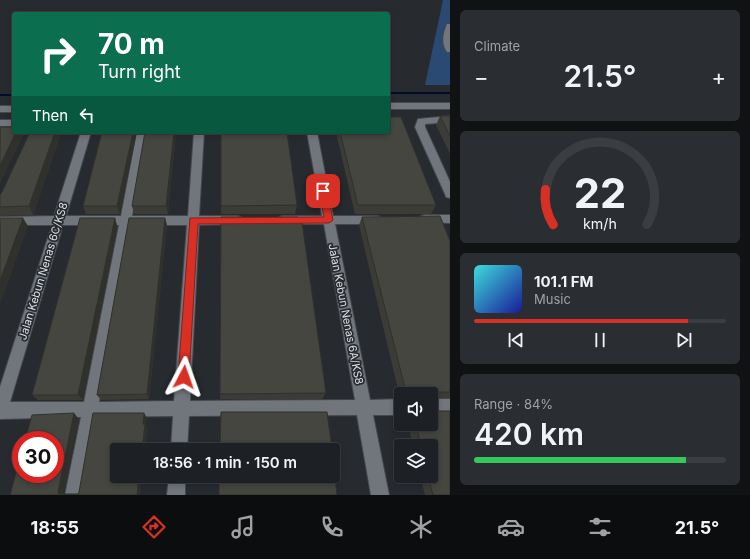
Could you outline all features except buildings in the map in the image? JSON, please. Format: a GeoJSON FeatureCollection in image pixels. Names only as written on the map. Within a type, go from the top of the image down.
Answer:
{"type":"FeatureCollection","features":[{"type":"Feature","properties":{"kind":"street"},"geometry":{"type":"LineString","coordinates":[[450,26],[447,44],[450,50]]}},
{"type":"Feature","properties":{"kind":"street"},"geometry":{"type":"LineString","coordinates":[[390,106],[450,106]]}},
{"type":"Feature","properties":{"kind":"street"},"geometry":{"type":"LineString","coordinates":[[0,109],[12,109]]}},
{"type":"Feature","properties":{"kind":"street"},"geometry":{"type":"LineString","coordinates":[[450,119],[421,121],[420,127],[450,194]]}},
{"type":"Feature","properties":{"kind":"street"},"geometry":{"type":"LineString","coordinates":[[0,123],[12,123]]}},
{"type":"Feature","properties":{"kind":"street","name":"Jalan Kebun Nenas 6C/KS8"},"geometry":{"type":"LineString","coordinates":[[0,410],[85,134]]}},
{"type":"Feature","properties":{"kind":"street"},"geometry":{"type":"LineString","coordinates":[[74,495],[142,134]]}},
{"type":"Feature","properties":{"kind":"street"},"geometry":{"type":"LineString","coordinates":[[180,443],[199,134]]}},
{"type":"Feature","properties":{"kind":"street","name":"Jalan Kebun Nenas 6A/KS8"},"geometry":{"type":"LineString","coordinates":[[312,134],[380,495]]}},
{"type":"Feature","properties":{"kind":"street"},"geometry":{"type":"LineString","coordinates":[[412,220],[450,219]]}},
{"type":"Feature","properties":{"kind":"street"},"geometry":{"type":"LineString","coordinates":[[0,221],[249,220]]}},
{"type":"Feature","properties":{"kind":"street"},"geometry":{"type":"LineString","coordinates":[[273,220],[389,220]]}},
{"type":"Feature","properties":{"kind":"street"},"geometry":{"type":"LineString","coordinates":[[0,410],[394,407]]}},
{"type":"Feature","properties":{"kind":"street"},"geometry":{"type":"LineString","coordinates":[[438,407],[450,407]]}},
{"type":"Feature","properties":{"kind":"street"},"geometry":{"type":"LineString","coordinates":[[176,495],[177,483]]}},
{"type":"Feature","properties":{"kind":"shaded area"},"geometry":{"type":"Polygon","coordinates":[[[443,0],[450,0],[450,85],[425,85],[443,0]]]}},
{"type":"Feature","properties":{"kind":"waterway"},"geometry":{"type":"LineString","coordinates":[[390,93],[450,93]]}},
{"type":"Feature","properties":{"kind":"waterway"},"geometry":{"type":"LineString","coordinates":[[0,95],[12,95]]}},
{"type":"Feature","properties":{"kind":"route"},"geometry":{"type":"LineString","coordinates":[[184,377],[194,221],[329,220],[323,191]]}}]}
